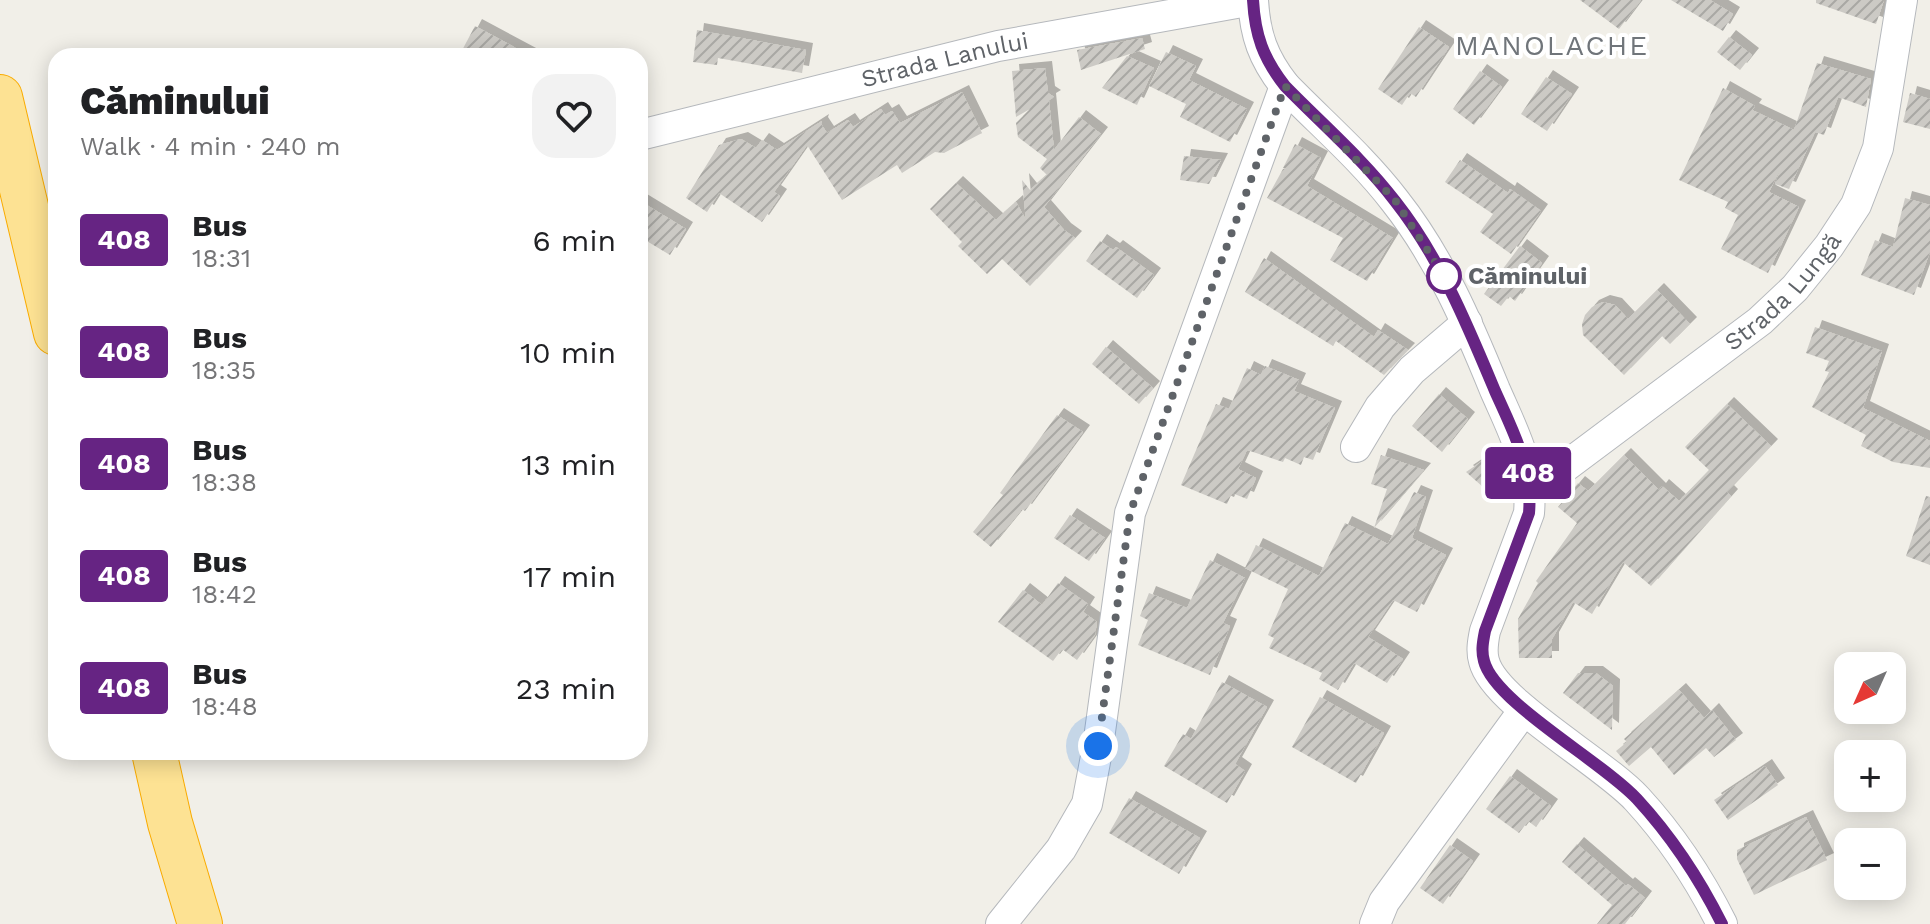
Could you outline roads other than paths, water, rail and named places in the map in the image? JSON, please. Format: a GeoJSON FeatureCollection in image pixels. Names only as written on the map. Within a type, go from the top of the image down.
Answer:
{"type":"FeatureCollection","features":[{"type":"Feature","properties":{"kind":"highway"},"geometry":{"type":"LineString","coordinates":[[0,97],[48,299]]}},
{"type":"Feature","properties":{"kind":"highway"},"geometry":{"type":"LineString","coordinates":[[156,760],[170,823],[200,924]]}},
{"type":"Feature","properties":{"kind":"street"},"geometry":{"type":"LineString","coordinates":[[1253,0],[1259,45],[1269,65],[1285,86],[1395,200],[1439,267],[1467,323],[1525,459],[1530,493],[1529,513],[1485,631],[1482,647],[1484,663],[1491,677],[1524,710],[1595,762],[1633,795],[1680,849],[1722,924]]}},
{"type":"Feature","properties":{"kind":"street","name":"Strada Lanului"},"geometry":{"type":"LineString","coordinates":[[648,134],[998,46],[1253,0]]}},
{"type":"Feature","properties":{"kind":"street","name":"Strada Lungă"},"geometry":{"type":"LineString","coordinates":[[1530,493],[1748,331],[1795,288],[1829,246],[1856,205],[1878,148],[1902,0]]}},
{"type":"Feature","properties":{"kind":"street"},"geometry":{"type":"LineString","coordinates":[[1003,921],[1061,849],[1087,804],[1094,776],[1130,513],[1285,86]]}},
{"type":"Feature","properties":{"kind":"street"},"geometry":{"type":"LineString","coordinates":[[1356,447],[1380,407],[1412,370],[1467,323]]}},
{"type":"Feature","properties":{"kind":"street"},"geometry":{"type":"LineString","coordinates":[[1375,924],[1384,902],[1524,710]]}},
{"type":"Feature","properties":{"kind":"place","name":"Căminului"},"geometry":{"type":"Point","coordinates":[1444,276]}},
{"type":"Feature","properties":{"kind":"district","name":"MANOLACHE"},"geometry":{"type":"Point","coordinates":[1552,45]}}]}
